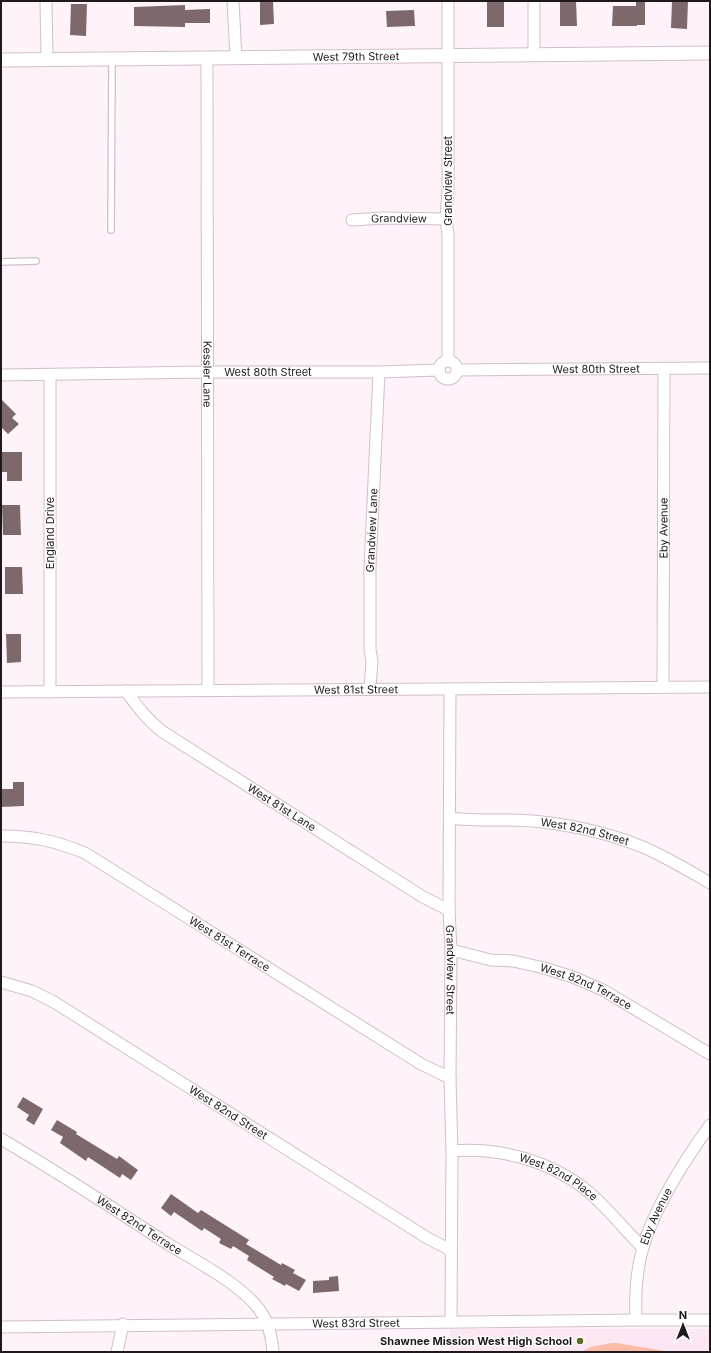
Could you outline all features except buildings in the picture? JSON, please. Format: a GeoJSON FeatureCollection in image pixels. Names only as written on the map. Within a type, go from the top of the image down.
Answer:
{"type":"FeatureCollection","features":[{"type":"Feature","properties":{"kind":"street"},"geometry":{"type":"LineString","coordinates":[[46,1],[47,60]]}},
{"type":"Feature","properties":{"kind":"street"},"geometry":{"type":"LineString","coordinates":[[233,1],[236,58]]}},
{"type":"Feature","properties":{"kind":"street","name":"Grandview Street"},"geometry":{"type":"LineString","coordinates":[[448,1],[448,190],[446,219],[448,236],[448,360]]}},
{"type":"Feature","properties":{"kind":"street"},"geometry":{"type":"LineString","coordinates":[[534,1],[534,55]]}},
{"type":"Feature","properties":{"kind":"street","name":"West 79th Street"},"geometry":{"type":"LineString","coordinates":[[1,60],[710,53]]}},
{"type":"Feature","properties":{"kind":"street","name":"Kessler Lane"},"geometry":{"type":"LineString","coordinates":[[207,58],[208,690]]}},
{"type":"Feature","properties":{"kind":"street","name":"Grandview"},"geometry":{"type":"LineString","coordinates":[[352,220],[383,218],[446,219]]}},
{"type":"Feature","properties":{"kind":"street"},"geometry":{"type":"LineString","coordinates":[[448,360],[456,364],[458,370],[455,376],[450,379],[442,376],[439,370],[442,363],[448,360]]}},
{"type":"Feature","properties":{"kind":"street","name":"Eby Avenue"},"geometry":{"type":"LineString","coordinates":[[663,687],[664,368]]}},
{"type":"Feature","properties":{"kind":"street","name":"West 80th Street"},"geometry":{"type":"LineString","coordinates":[[458,370],[710,368]]}},
{"type":"Feature","properties":{"kind":"street","name":"West 80th Street"},"geometry":{"type":"LineString","coordinates":[[1,376],[439,370]]}},
{"type":"Feature","properties":{"kind":"street","name":"Grandview Lane"},"geometry":{"type":"LineString","coordinates":[[370,688],[372,661],[370,650],[370,568],[379,372]]}},
{"type":"Feature","properties":{"kind":"street","name":"England Drive"},"geometry":{"type":"LineString","coordinates":[[50,375],[50,692]]}},
{"type":"Feature","properties":{"kind":"street","name":"West 81st Street"},"geometry":{"type":"LineString","coordinates":[[1,692],[346,690],[370,688],[450,689],[710,687]]}},
{"type":"Feature","properties":{"kind":"street","name":"Grandview Street"},"geometry":{"type":"LineString","coordinates":[[450,689],[451,1250]]}},
{"type":"Feature","properties":{"kind":"street","name":"West 81st Lane"},"geometry":{"type":"LineString","coordinates":[[126,691],[142,713],[163,732],[423,897],[450,910]]}},
{"type":"Feature","properties":{"kind":"street","name":"West 82nd Street"},"geometry":{"type":"LineString","coordinates":[[450,818],[461,820],[541,822],[573,826],[599,832],[642,847],[680,865],[710,883]]}},
{"type":"Feature","properties":{"kind":"street","name":"West 81st Terrace"},"geometry":{"type":"LineString","coordinates":[[1,836],[40,838],[62,844],[90,856],[421,1064],[450,1078]]}},
{"type":"Feature","properties":{"kind":"street","name":"West 82nd Terrace"},"geometry":{"type":"LineString","coordinates":[[451,950],[491,960],[513,961],[544,968],[573,977],[603,990],[710,1054]]}},
{"type":"Feature","properties":{"kind":"street","name":"West 82nd Street"},"geometry":{"type":"LineString","coordinates":[[1,982],[32,991],[54,1002],[429,1239],[451,1250]]}},
{"type":"Feature","properties":{"kind":"street","name":"Eby Avenue"},"geometry":{"type":"LineString","coordinates":[[636,1320],[636,1284],[643,1248],[649,1231],[677,1175],[710,1124]]}},
{"type":"Feature","properties":{"kind":"street","name":"West 82nd Terrace"},"geometry":{"type":"LineString","coordinates":[[1,1139],[228,1281],[260,1310],[267,1323]]}},
{"type":"Feature","properties":{"kind":"street","name":"West 82nd Place"},"geometry":{"type":"LineString","coordinates":[[452,1151],[485,1151],[506,1154],[552,1169],[570,1179],[589,1193],[605,1207],[643,1248]]}},
{"type":"Feature","properties":{"kind":"street"},"geometry":{"type":"LineString","coordinates":[[451,1250],[451,1322]]}},
{"type":"Feature","properties":{"kind":"street","name":"West 83rd Street"},"geometry":{"type":"LineString","coordinates":[[1,1326],[710,1320]]}},
{"type":"Feature","properties":{"kind":"street"},"geometry":{"type":"LineString","coordinates":[[267,1323],[272,1341],[273,1352]]}},
{"type":"Feature","properties":{"kind":"street"},"geometry":{"type":"LineString","coordinates":[[117,1352],[123,1324]]}},
{"type":"Feature","properties":{"kind":"lane"},"geometry":{"type":"LineString","coordinates":[[111,230],[112,59]]}},
{"type":"Feature","properties":{"kind":"lane"},"geometry":{"type":"LineString","coordinates":[[1,262],[36,261]]}},
{"type":"Feature","properties":{"kind":"shaded area","name":"Shawnee Mission West High School"},"geometry":{"type":"Polygon","coordinates":[[[450,1329],[710,1329],[710,1352],[450,1352],[450,1329]]]}},
{"type":"Feature","properties":{"kind":"shaded area"},"geometry":{"type":"Polygon","coordinates":[[[611,1343],[670,1352],[581,1352],[591,1347],[611,1343]]]}},
{"type":"Feature","properties":{"kind":"place","name":"Shawnee Mission West High School"},"geometry":{"type":"Point","coordinates":[580,1341]}}]}
